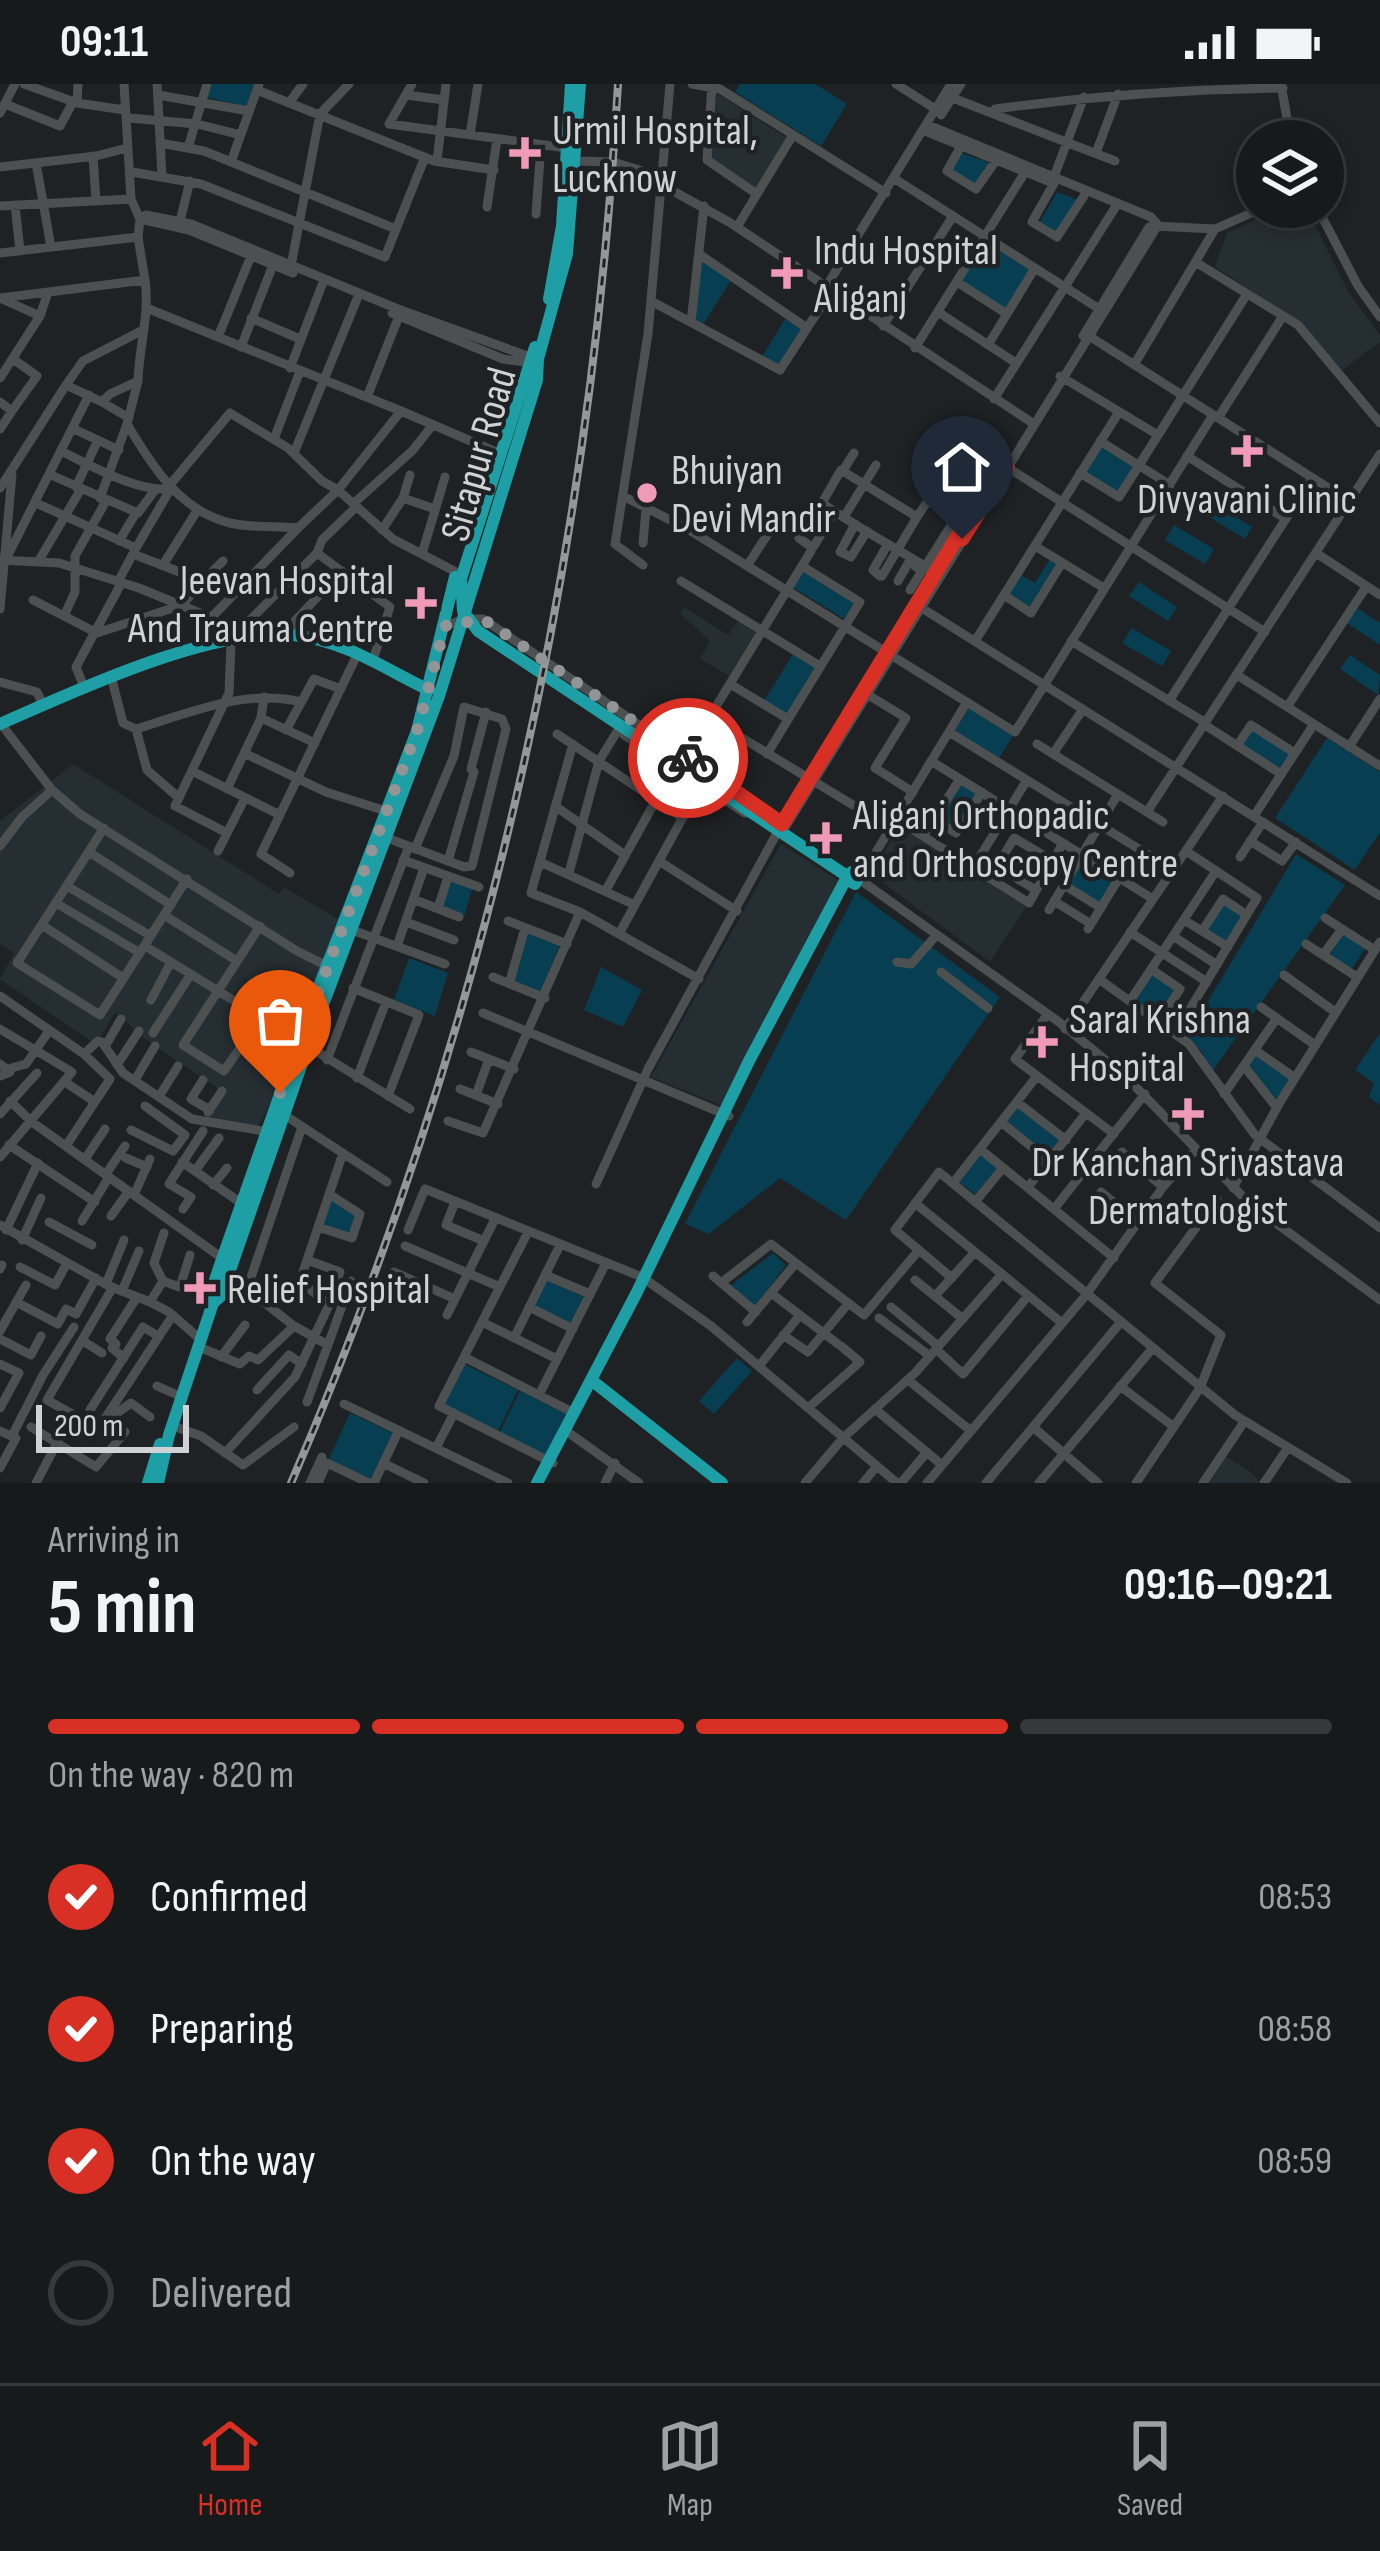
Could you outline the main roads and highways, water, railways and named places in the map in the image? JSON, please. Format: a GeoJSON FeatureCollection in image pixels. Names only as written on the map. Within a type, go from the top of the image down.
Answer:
{"type":"FeatureCollection","features":[{"type":"Feature","properties":{"kind":"main road","name":"Sitapur Road"},"geometry":{"type":"LineString","coordinates":[[213,1301],[221,1296],[271,1133],[392,813],[537,380],[534,361],[567,254],[574,85]]}},
{"type":"Feature","properties":{"kind":"main road"},"geometry":{"type":"LineString","coordinates":[[534,361],[501,453],[467,584],[470,610],[490,632],[853,878],[726,1114],[551,1462]]}},
{"type":"Feature","properties":{"kind":"main road","name":"Sitapur Road"},"geometry":{"type":"LineString","coordinates":[[332,968],[352,930],[387,838],[429,690],[454,626],[456,572],[501,453]]}},
{"type":"Feature","properties":{"kind":"main road"},"geometry":{"type":"LineString","coordinates":[[84,687],[230,643],[297,635],[375,663],[429,690]]}},
{"type":"Feature","properties":{"kind":"main road"},"geometry":{"type":"LineString","coordinates":[[0,724],[84,687],[230,643],[289,639],[375,663]]}},
{"type":"Feature","properties":{"kind":"main road","name":"Sitapur Road"},"geometry":{"type":"LineString","coordinates":[[158,1483],[222,1258],[241,1203],[283,1114],[303,1044]]}},
{"type":"Feature","properties":{"kind":"main road"},"geometry":{"type":"LineString","coordinates":[[540,1483],[595,1379]]}},
{"type":"Feature","properties":{"kind":"main road"},"geometry":{"type":"LineString","coordinates":[[595,1379],[704,1478],[722,1483]]}},
{"type":"Feature","properties":{"kind":"main road","name":"Sitapur Road"},"geometry":{"type":"LineString","coordinates":[[148,1483],[161,1442],[171,1430]]}},
{"type":"Feature","properties":{"kind":"railway"},"geometry":{"type":"LineString","coordinates":[[291,1483],[359,1315],[419,1145],[471,973],[516,798],[553,622],[582,444],[604,265],[618,84]]}},
{"type":"Feature","properties":{"kind":"place","name":"Urmil Hospital, Lucknow"},"geometry":{"type":"Point","coordinates":[525,153]}},
{"type":"Feature","properties":{"kind":"place","name":"Indu Hospital Aliganj"},"geometry":{"type":"Point","coordinates":[787,273]}},
{"type":"Feature","properties":{"kind":"place","name":"Divyavani Clinic"},"geometry":{"type":"Point","coordinates":[1247,451]}},
{"type":"Feature","properties":{"kind":"place","name":"Bhuiyan Devi Mandir"},"geometry":{"type":"Point","coordinates":[647,493]}},
{"type":"Feature","properties":{"kind":"place","name":"Jeevan Hospital And Trauma Centre"},"geometry":{"type":"Point","coordinates":[421,603]}},
{"type":"Feature","properties":{"kind":"place","name":"Aliganj Orthopadic and Orthoscopy Centre"},"geometry":{"type":"Point","coordinates":[826,838]}},
{"type":"Feature","properties":{"kind":"place","name":"Saral Krishna Hospital"},"geometry":{"type":"Point","coordinates":[1042,1042]}},
{"type":"Feature","properties":{"kind":"place","name":"Dr Kanchan Srivastava Dermatologist"},"geometry":{"type":"Point","coordinates":[1188,1114]}},
{"type":"Feature","properties":{"kind":"place","name":"Relief Hospital"},"geometry":{"type":"Point","coordinates":[200,1288]}}]}
